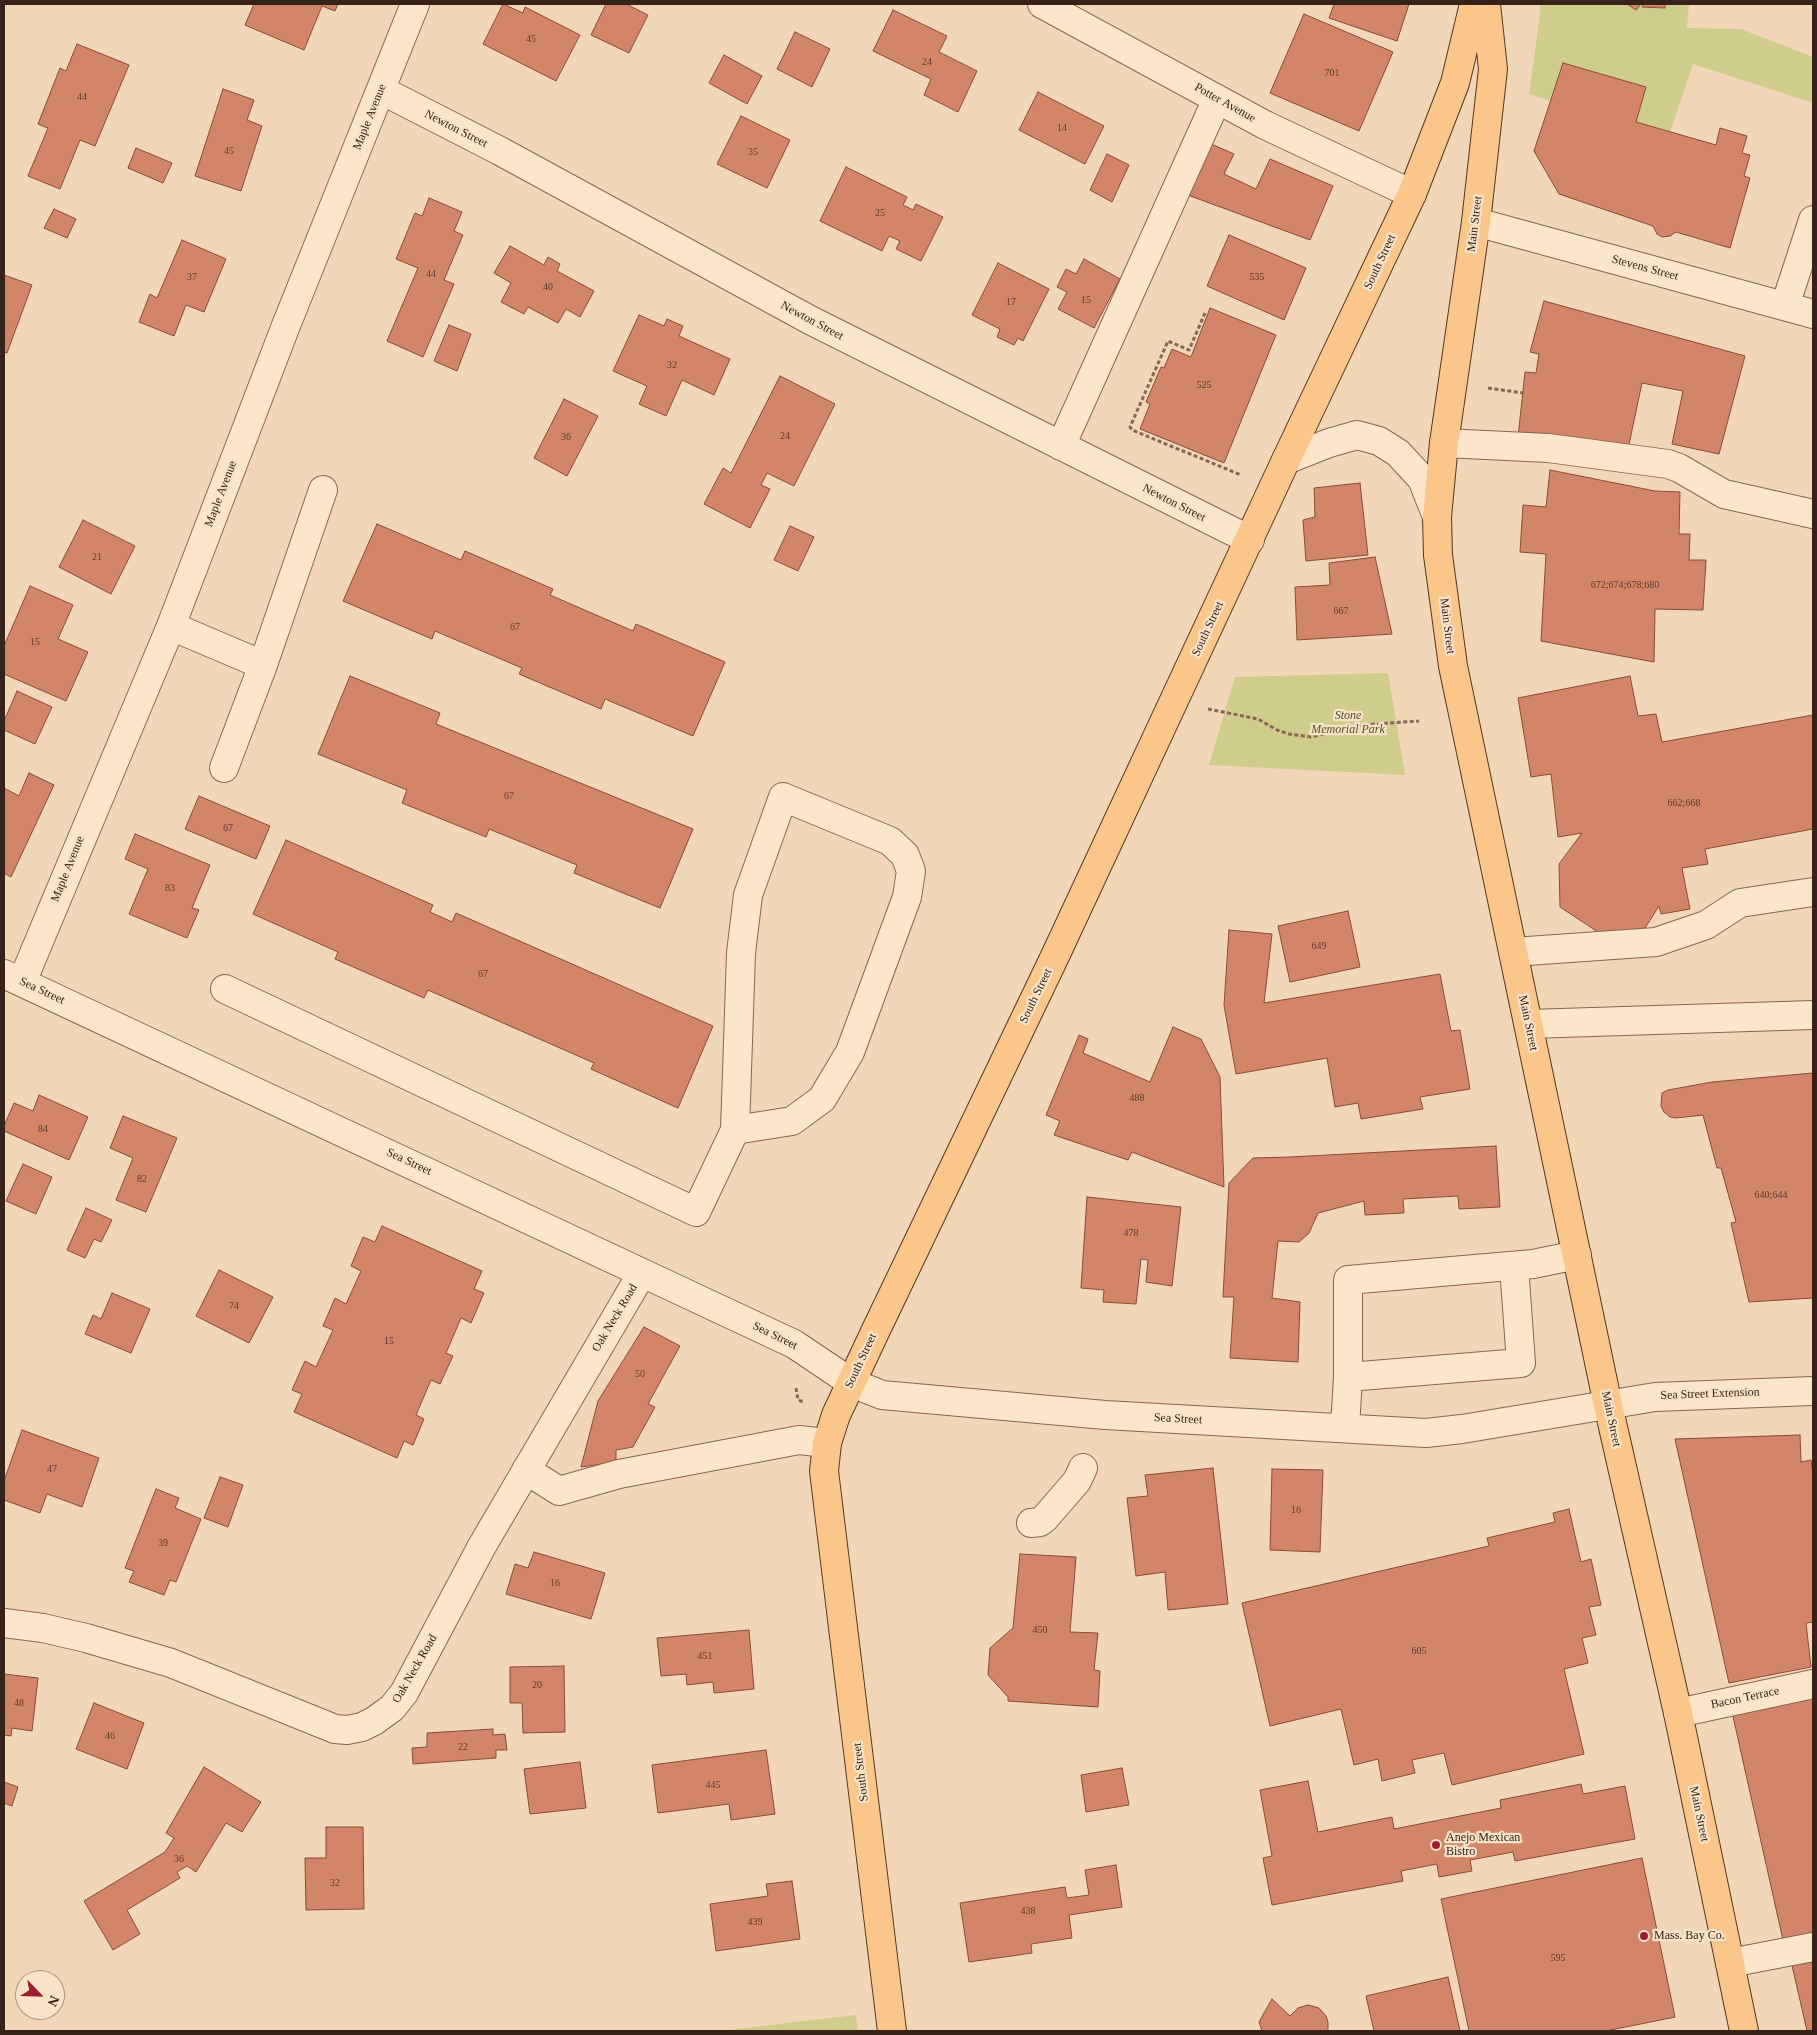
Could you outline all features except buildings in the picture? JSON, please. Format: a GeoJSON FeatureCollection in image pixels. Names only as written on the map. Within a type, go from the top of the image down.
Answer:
{"type":"FeatureCollection","features":[{"type":"Feature","properties":{"kind":"main road","name":"South Street"},"geometry":{"type":"LineString","coordinates":[[892,2031],[824,1471],[827,1443],[836,1415],[1056,954],[1412,194],[1455,83],[1474,4]]}},
{"type":"Feature","properties":{"kind":"main road","name":"Main Street"},"geometry":{"type":"LineString","coordinates":[[1486,4],[1493,68],[1476,222],[1444,442],[1437,517],[1438,554],[1453,666],[1608,1405],[1678,1713],[1744,2031]]}},
{"type":"Feature","properties":{"kind":"street","name":"Maple Avenue"},"geometry":{"type":"LineString","coordinates":[[13,978],[171,626],[285,328],[415,4]]}},
{"type":"Feature","properties":{"kind":"street","name":"Potter Avenue"},"geometry":{"type":"LineString","coordinates":[[1042,4],[1265,125],[1412,194]]}},
{"type":"Feature","properties":{"kind":"street","name":"Newton Street"},"geometry":{"type":"LineString","coordinates":[[381,90],[508,156],[810,320],[1250,540]]}},
{"type":"Feature","properties":{"kind":"street"},"geometry":{"type":"LineString","coordinates":[[1062,446],[1217,99]]}},
{"type":"Feature","properties":{"kind":"street"},"geometry":{"type":"LineString","coordinates":[[1785,306],[1813,220]]}},
{"type":"Feature","properties":{"kind":"street","name":"Stevens Street"},"geometry":{"type":"LineString","coordinates":[[1476,222],[1813,314]]}},
{"type":"Feature","properties":{"kind":"street"},"geometry":{"type":"LineString","coordinates":[[1286,460],[1329,443],[1357,435],[1379,441],[1398,453],[1422,480],[1437,517]]}},
{"type":"Feature","properties":{"kind":"street"},"geometry":{"type":"LineString","coordinates":[[1444,442],[1548,448],[1661,463],[1679,468],[1724,494],[1813,514]]}},
{"type":"Feature","properties":{"kind":"street"},"geometry":{"type":"LineString","coordinates":[[224,768],[263,665],[322,490]]}},
{"type":"Feature","properties":{"kind":"street"},"geometry":{"type":"LineString","coordinates":[[171,626],[263,665]]}},
{"type":"Feature","properties":{"kind":"street"},"geometry":{"type":"LineString","coordinates":[[225,990],[696,1212],[735,1130],[741,953],[748,895],[783,797],[890,841],[905,855],[911,871],[907,897],[850,1052],[822,1099],[792,1121],[735,1130]]}},
{"type":"Feature","properties":{"kind":"street"},"geometry":{"type":"LineString","coordinates":[[1514,952],[1656,942],[1706,925],[1740,903],[1813,892]]}},
{"type":"Feature","properties":{"kind":"street","name":"Sea Street"},"geometry":{"type":"LineString","coordinates":[[13,978],[794,1344],[852,1383],[882,1395],[1092,1414],[1435,1432],[1608,1405]]}},
{"type":"Feature","properties":{"kind":"street"},"geometry":{"type":"LineString","coordinates":[[1529,1024],[1813,1015]]}},
{"type":"Feature","properties":{"kind":"street"},"geometry":{"type":"LineString","coordinates":[[1345,1428],[1348,1377],[1348,1280],[1514,1266],[1577,1256]]}},
{"type":"Feature","properties":{"kind":"street"},"geometry":{"type":"LineString","coordinates":[[1348,1377],[1522,1363],[1514,1266]]}},
{"type":"Feature","properties":{"kind":"street","name":"Oak Neck Road"},"geometry":{"type":"LineString","coordinates":[[4,1623],[43,1628],[86,1638],[171,1663],[336,1729],[347,1730],[362,1727],[374,1721],[392,1708],[404,1693],[482,1546],[642,1273]]}},
{"type":"Feature","properties":{"kind":"street","name":"Sea Street Extension"},"geometry":{"type":"LineString","coordinates":[[1608,1405],[1655,1397],[1813,1391]]}},
{"type":"Feature","properties":{"kind":"street"},"geometry":{"type":"LineString","coordinates":[[526,1470],[559,1491],[619,1474],[799,1440],[827,1443]]}},
{"type":"Feature","properties":{"kind":"street"},"geometry":{"type":"LineString","coordinates":[[1031,1523],[1040,1522],[1045,1518],[1076,1481],[1083,1468]]}},
{"type":"Feature","properties":{"kind":"street","name":"Bacon Terrace"},"geometry":{"type":"LineString","coordinates":[[1678,1713],[1813,1684]]}},
{"type":"Feature","properties":{"kind":"street"},"geometry":{"type":"LineString","coordinates":[[1730,1963],[1813,1947]]}},
{"type":"Feature","properties":{"kind":"path"},"geometry":{"type":"LineString","coordinates":[[1205,313],[1189,350],[1168,341],[1130,427],[1132,430],[1248,478]]}},
{"type":"Feature","properties":{"kind":"path"},"geometry":{"type":"LineString","coordinates":[[1488,388],[1523,393]]}},
{"type":"Feature","properties":{"kind":"path"},"geometry":{"type":"LineString","coordinates":[[1208,709],[1258,719],[1277,730],[1301,736],[1324,735],[1362,725],[1419,721]]}},
{"type":"Feature","properties":{"kind":"green space"},"geometry":{"type":"Polygon","coordinates":[[[1540,4],[1627,4],[1636,10],[1641,4],[1643,4],[1642,6],[1665,8],[1665,4],[1689,4],[1687,28],[1741,29],[1813,57],[1813,103],[1693,64],[1670,132],[1636,122],[1645,87],[1563,63],[1551,101],[1529,94],[1540,4]]]}},
{"type":"Feature","properties":{"kind":"green space","name":"Stone Memorial Park"},"geometry":{"type":"Polygon","coordinates":[[[1388,673],[1405,775],[1209,765],[1235,677],[1388,673]]]}},
{"type":"Feature","properties":{"kind":"green space"},"geometry":{"type":"Polygon","coordinates":[[[856,2015],[858,2031],[720,2031],[736,2029],[856,2015]]]}},
{"type":"Feature","properties":{"kind":"place","name":"Anejo Mexican Bistro"},"geometry":{"type":"Point","coordinates":[1436,1845]}},
{"type":"Feature","properties":{"kind":"place","name":"Mass. Bay Co."},"geometry":{"type":"Point","coordinates":[1644,1936]}}]}
